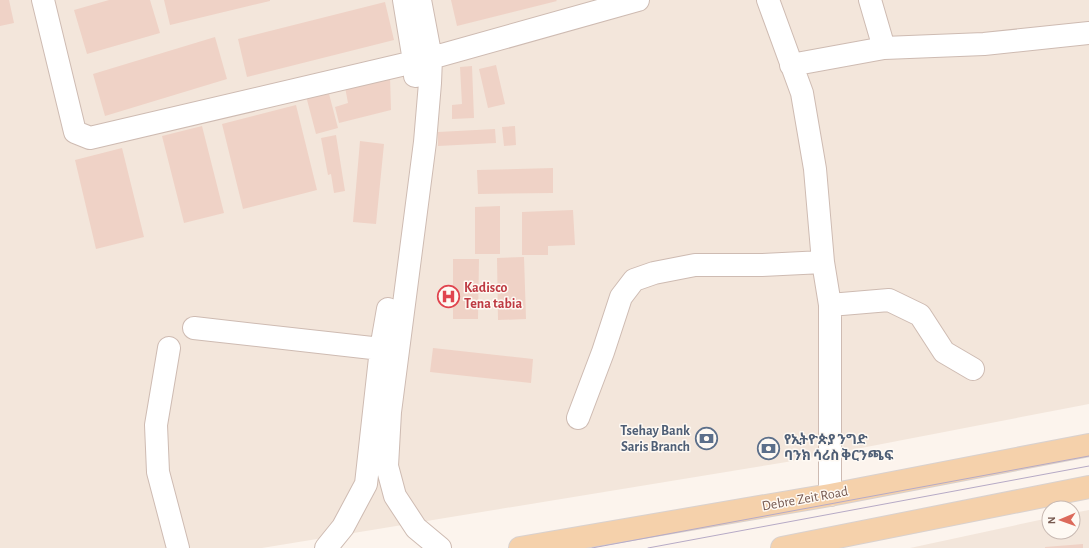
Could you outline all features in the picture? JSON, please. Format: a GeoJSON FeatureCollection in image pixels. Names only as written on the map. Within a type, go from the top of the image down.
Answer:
{"type":"FeatureCollection","features":[{"type":"Feature","properties":{"kind":"main road","name":"Debre Zeit Road"},"geometry":{"type":"LineString","coordinates":[[520,548],[830,494],[1089,444]]}},
{"type":"Feature","properties":{"kind":"main road"},"geometry":{"type":"LineString","coordinates":[[782,548],[1089,487]]}},
{"type":"Feature","properties":{"kind":"street"},"geometry":{"type":"LineString","coordinates":[[44,0],[75,132],[90,138],[422,60],[630,1]]}},
{"type":"Feature","properties":{"kind":"street"},"geometry":{"type":"LineString","coordinates":[[404,0],[422,60]]}},
{"type":"Feature","properties":{"kind":"street"},"geometry":{"type":"LineString","coordinates":[[420,0],[422,60],[415,87],[393,324],[387,466],[395,496],[416,528],[440,548]]}},
{"type":"Feature","properties":{"kind":"street"},"geometry":{"type":"LineString","coordinates":[[768,0],[802,93],[815,169],[823,262],[830,305],[830,494]]}},
{"type":"Feature","properties":{"kind":"street"},"geometry":{"type":"LineString","coordinates":[[870,0],[884,48]]}},
{"type":"Feature","properties":{"kind":"street"},"geometry":{"type":"LineString","coordinates":[[791,65],[884,48],[984,44],[1089,33]]}},
{"type":"Feature","properties":{"kind":"street"},"geometry":{"type":"LineString","coordinates":[[578,418],[603,352],[621,297],[634,280],[654,273],[696,265],[762,265],[823,262]]}},
{"type":"Feature","properties":{"kind":"street"},"geometry":{"type":"LineString","coordinates":[[830,305],[889,300],[920,315],[944,352],[973,369]]}},
{"type":"Feature","properties":{"kind":"street"},"geometry":{"type":"LineString","coordinates":[[326,548],[344,527],[366,484],[381,349],[393,324]]}},
{"type":"Feature","properties":{"kind":"street"},"geometry":{"type":"LineString","coordinates":[[194,328],[381,349]]}},
{"type":"Feature","properties":{"kind":"street"},"geometry":{"type":"LineString","coordinates":[[169,348],[156,425],[158,472],[178,548]]}},
{"type":"Feature","properties":{"kind":"shaded area"},"geometry":{"type":"Polygon","coordinates":[[[0,0],[1089,0],[1089,404],[799,460],[262,548],[0,548],[0,0]]]}},
{"type":"Feature","properties":{"kind":"shaded area"},"geometry":{"type":"Polygon","coordinates":[[[1089,510],[1089,548],[910,548],[1041,520],[1041,540],[1081,540],[1081,512],[1089,510]]]}},
{"type":"Feature","properties":{"kind":"building"},"geometry":{"type":"Polygon","coordinates":[[[0,0],[9,0],[14,23],[0,26],[0,0]]]}},
{"type":"Feature","properties":{"kind":"building"},"geometry":{"type":"Polygon","coordinates":[[[109,0],[150,0],[160,33],[87,54],[74,10],[109,0]]]}},
{"type":"Feature","properties":{"kind":"building"},"geometry":{"type":"Polygon","coordinates":[[[164,0],[270,0],[270,1],[170,25],[164,0]]]}},
{"type":"Feature","properties":{"kind":"building"},"geometry":{"type":"Polygon","coordinates":[[[451,0],[556,0],[557,1],[457,26],[451,0]]]}},
{"type":"Feature","properties":{"kind":"building"},"geometry":{"type":"Polygon","coordinates":[[[385,2],[394,40],[247,77],[238,39],[385,2]]]}},
{"type":"Feature","properties":{"kind":"building"},"geometry":{"type":"Polygon","coordinates":[[[215,37],[227,79],[105,116],[93,74],[215,37]]]}},
{"type":"Feature","properties":{"kind":"building"},"geometry":{"type":"Polygon","coordinates":[[[496,65],[505,104],[488,108],[479,69],[496,65]]]}},
{"type":"Feature","properties":{"kind":"building"},"geometry":{"type":"Polygon","coordinates":[[[472,66],[474,118],[452,119],[452,105],[462,104],[460,67],[472,66]]]}},
{"type":"Feature","properties":{"kind":"building"},"geometry":{"type":"Polygon","coordinates":[[[390,76],[391,110],[339,123],[335,107],[348,103],[345,87],[390,76]]]}},
{"type":"Feature","properties":{"kind":"building"},"geometry":{"type":"Polygon","coordinates":[[[328,90],[338,128],[316,134],[306,96],[328,90]]]}},
{"type":"Feature","properties":{"kind":"building"},"geometry":{"type":"Polygon","coordinates":[[[296,105],[317,190],[243,209],[222,124],[296,105]]]}},
{"type":"Feature","properties":{"kind":"building"},"geometry":{"type":"Polygon","coordinates":[[[202,126],[224,213],[184,223],[162,136],[202,126]]]}},
{"type":"Feature","properties":{"kind":"building"},"geometry":{"type":"Polygon","coordinates":[[[515,126],[516,145],[504,146],[502,127],[515,126]]]}},
{"type":"Feature","properties":{"kind":"building"},"geometry":{"type":"Polygon","coordinates":[[[495,129],[496,143],[438,146],[438,132],[495,129]]]}},
{"type":"Feature","properties":{"kind":"building"},"geometry":{"type":"Polygon","coordinates":[[[336,135],[345,191],[334,193],[331,174],[328,175],[321,138],[336,135]]]}},
{"type":"Feature","properties":{"kind":"building"},"geometry":{"type":"Polygon","coordinates":[[[360,141],[384,144],[376,224],[353,222],[360,141]]]}},
{"type":"Feature","properties":{"kind":"building"},"geometry":{"type":"Polygon","coordinates":[[[122,148],[144,237],[96,249],[75,160],[122,148]]]}},
{"type":"Feature","properties":{"kind":"building"},"geometry":{"type":"Polygon","coordinates":[[[553,168],[553,193],[478,194],[477,170],[553,168]]]}},
{"type":"Feature","properties":{"kind":"building"},"geometry":{"type":"Polygon","coordinates":[[[500,206],[500,254],[475,254],[475,207],[500,206]]]}},
{"type":"Feature","properties":{"kind":"building"},"geometry":{"type":"Polygon","coordinates":[[[573,210],[575,245],[548,246],[548,255],[522,255],[522,212],[573,210]]]}},
{"type":"Feature","properties":{"kind":"building"},"geometry":{"type":"Polygon","coordinates":[[[524,257],[526,319],[498,320],[497,258],[524,257]]]}},
{"type":"Feature","properties":{"kind":"building"},"geometry":{"type":"Polygon","coordinates":[[[453,259],[479,259],[478,319],[453,319],[453,259]]]}},
{"type":"Feature","properties":{"kind":"building"},"geometry":{"type":"Polygon","coordinates":[[[433,348],[533,359],[531,383],[430,372],[433,348]]]}},
{"type":"Feature","properties":{"kind":"building"},"geometry":{"type":"Polygon","coordinates":[[[1083,544],[1083,548],[1045,548],[1045,547],[1083,544]]]}},
{"type":"Feature","properties":{"kind":"tram line"},"geometry":{"type":"LineString","coordinates":[[592,548],[1089,456]]}},
{"type":"Feature","properties":{"kind":"tram line"},"geometry":{"type":"LineString","coordinates":[[648,548],[1089,466]]}},
{"type":"Feature","properties":{"kind":"place","name":"Kadisco Tena tabia"},"geometry":{"type":"Point","coordinates":[449,296]}},
{"type":"Feature","properties":{"kind":"place","name":"Tsehay Bank Saris Branch"},"geometry":{"type":"Point","coordinates":[706,439]}},
{"type":"Feature","properties":{"kind":"place","name":"የኢትዮጵያ ንግድ ባንክ ሳሪስ ቅርንጫፍ"},"geometry":{"type":"Point","coordinates":[769,448]}}]}
